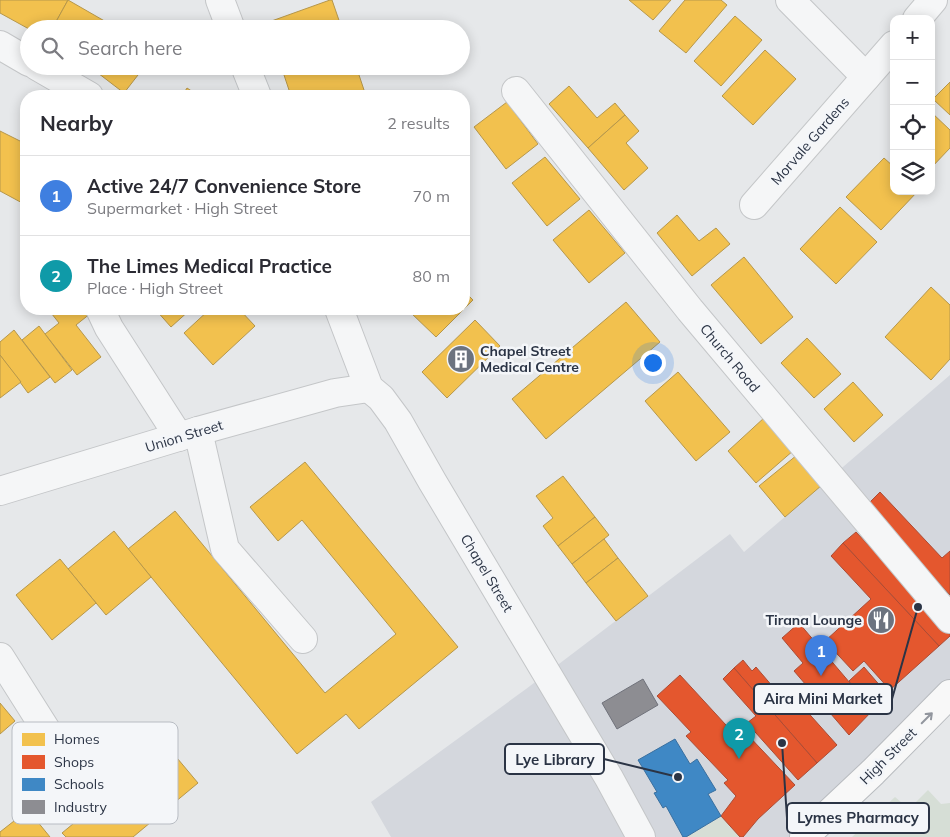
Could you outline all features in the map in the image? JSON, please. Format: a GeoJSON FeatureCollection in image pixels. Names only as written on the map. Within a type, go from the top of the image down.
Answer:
{"type":"FeatureCollection","features":[{"type":"Feature","properties":{"kind":"highway","name":"High Street"},"geometry":{"type":"LineString","coordinates":[[804,837],[873,772],[950,694]]}},
{"type":"Feature","properties":{"kind":"street"},"geometry":{"type":"LineString","coordinates":[[220,0],[228,20]]}},
{"type":"Feature","properties":{"kind":"street"},"geometry":{"type":"LineString","coordinates":[[790,0],[866,77]]}},
{"type":"Feature","properties":{"kind":"street"},"geometry":{"type":"LineString","coordinates":[[920,15],[933,0]]}},
{"type":"Feature","properties":{"kind":"street"},"geometry":{"type":"LineString","coordinates":[[0,45],[20,57]]}},
{"type":"Feature","properties":{"kind":"street","name":"Morvale Gardens"},"geometry":{"type":"LineString","coordinates":[[754,205],[890,50]]}},
{"type":"Feature","properties":{"kind":"street"},"geometry":{"type":"LineString","coordinates":[[53,75],[79,90]]}},
{"type":"Feature","properties":{"kind":"street"},"geometry":{"type":"LineString","coordinates":[[249,75],[255,90]]}},
{"type":"Feature","properties":{"kind":"street","name":"Church Road"},"geometry":{"type":"LineString","coordinates":[[516,91],[690,310],[950,618]]}},
{"type":"Feature","properties":{"kind":"street"},"geometry":{"type":"LineString","coordinates":[[103,315],[109,328],[189,434],[224,549],[303,639]]}},
{"type":"Feature","properties":{"kind":"street","name":"Chapel Street"},"geometry":{"type":"LineString","coordinates":[[341,315],[369,388],[381,398],[398,421],[609,778],[641,837]]}},
{"type":"Feature","properties":{"kind":"street","name":"Union Street"},"geometry":{"type":"LineString","coordinates":[[0,491],[189,434],[335,393],[369,388]]}},
{"type":"Feature","properties":{"kind":"street"},"geometry":{"type":"LineString","coordinates":[[0,657],[41,722]]}},
{"type":"Feature","properties":{"kind":"shaded area"},"geometry":{"type":"Polygon","coordinates":[[[950,375],[950,694],[804,837],[391,837],[371,802],[526,689],[730,534],[744,552],[950,375]]]}},
{"type":"Feature","properties":{"kind":"shaded area"},"geometry":{"type":"Polygon","coordinates":[[[928,790],[941,804],[950,803],[950,837],[852,837],[895,797],[902,803],[916,802],[928,790]]]}},
{"type":"Feature","properties":{"kind":"shaded area"},"geometry":{"type":"Polygon","coordinates":[[[721,816],[740,837],[686,837],[721,816]]]}},
{"type":"Feature","properties":{"kind":"building: Homes"},"geometry":{"type":"Polygon","coordinates":[[[0,0],[68,0],[57,20],[20,20],[20,24],[0,13],[0,0]]]}},
{"type":"Feature","properties":{"kind":"building: Homes"},"geometry":{"type":"Polygon","coordinates":[[[68,0],[103,20],[57,20],[68,0]]]}},
{"type":"Feature","properties":{"kind":"building: Homes"},"geometry":{"type":"Polygon","coordinates":[[[332,0],[339,20],[274,20],[332,0]]]}},
{"type":"Feature","properties":{"kind":"building: Homes"},"geometry":{"type":"Polygon","coordinates":[[[629,0],[671,0],[653,20],[629,0]]]}},
{"type":"Feature","properties":{"kind":"building: Homes"},"geometry":{"type":"Polygon","coordinates":[[[685,0],[721,0],[727,5],[686,53],[659,31],[685,0]]]}},
{"type":"Feature","properties":{"kind":"building: Homes"},"geometry":{"type":"Polygon","coordinates":[[[735,16],[762,40],[721,86],[694,61],[735,16]]]}},
{"type":"Feature","properties":{"kind":"building: Homes"},"geometry":{"type":"Polygon","coordinates":[[[765,50],[796,79],[753,125],[722,96],[765,50]]]}},
{"type":"Feature","properties":{"kind":"building: Homes"},"geometry":{"type":"Polygon","coordinates":[[[101,75],[138,75],[126,90],[120,90],[101,75]]]}},
{"type":"Feature","properties":{"kind":"building: Homes"},"geometry":{"type":"Polygon","coordinates":[[[284,75],[359,75],[364,90],[289,90],[284,75]]]}},
{"type":"Feature","properties":{"kind":"building: Homes"},"geometry":{"type":"Polygon","coordinates":[[[950,82],[950,115],[935,101],[935,97],[950,82]]]}},
{"type":"Feature","properties":{"kind":"building: Homes"},"geometry":{"type":"Polygon","coordinates":[[[569,86],[597,118],[615,103],[625,115],[588,148],[549,104],[569,86]]]}},
{"type":"Feature","properties":{"kind":"building: Homes"},"geometry":{"type":"Polygon","coordinates":[[[507,102],[538,144],[506,169],[474,127],[507,102]]]}},
{"type":"Feature","properties":{"kind":"building: Homes"},"geometry":{"type":"Polygon","coordinates":[[[625,115],[639,131],[626,143],[648,168],[624,190],[588,148],[625,115]]]}},
{"type":"Feature","properties":{"kind":"building: Homes"},"geometry":{"type":"Polygon","coordinates":[[[935,116],[950,130],[950,148],[935,164],[935,116]]]}},
{"type":"Feature","properties":{"kind":"building: Homes"},"geometry":{"type":"Polygon","coordinates":[[[0,131],[20,141],[20,202],[0,191],[0,131]]]}},
{"type":"Feature","properties":{"kind":"building: Homes"},"geometry":{"type":"Polygon","coordinates":[[[545,157],[580,199],[547,226],[512,183],[545,157]]]}},
{"type":"Feature","properties":{"kind":"building: Homes"},"geometry":{"type":"Polygon","coordinates":[[[884,158],[890,163],[890,195],[914,195],[881,230],[846,197],[884,158]]]}},
{"type":"Feature","properties":{"kind":"building: Homes"},"geometry":{"type":"Polygon","coordinates":[[[840,207],[877,242],[836,284],[800,249],[840,207]]]}},
{"type":"Feature","properties":{"kind":"building: Homes"},"geometry":{"type":"Polygon","coordinates":[[[589,210],[625,253],[589,283],[553,240],[589,210]]]}},
{"type":"Feature","properties":{"kind":"building: Homes"},"geometry":{"type":"Polygon","coordinates":[[[677,215],[699,241],[716,228],[730,244],[692,276],[657,233],[677,215]]]}},
{"type":"Feature","properties":{"kind":"building: Homes"},"geometry":{"type":"Polygon","coordinates":[[[744,257],[793,317],[761,344],[711,285],[744,257]]]}},
{"type":"Feature","properties":{"kind":"building: Homes"},"geometry":{"type":"Polygon","coordinates":[[[931,287],[950,305],[950,359],[931,380],[885,337],[931,287]]]}},
{"type":"Feature","properties":{"kind":"building: Homes"},"geometry":{"type":"Polygon","coordinates":[[[626,302],[660,342],[546,439],[512,399],[626,302]]]}},
{"type":"Feature","properties":{"kind":"building: Homes"},"geometry":{"type":"Polygon","coordinates":[[[53,315],[88,315],[76,325],[101,357],[77,375],[45,334],[59,323],[53,315]]]}},
{"type":"Feature","properties":{"kind":"building: Homes"},"geometry":{"type":"Polygon","coordinates":[[[160,315],[184,315],[171,327],[160,315]]]}},
{"type":"Feature","properties":{"kind":"building: Homes"},"geometry":{"type":"Polygon","coordinates":[[[204,315],[245,315],[255,326],[213,365],[184,333],[204,315]]]}},
{"type":"Feature","properties":{"kind":"building: Homes"},"geometry":{"type":"Polygon","coordinates":[[[413,315],[458,315],[436,337],[413,315]]]}},
{"type":"Feature","properties":{"kind":"building: Homes","name":"Chapel Street Medical Centre"},"geometry":{"type":"Polygon","coordinates":[[[475,320],[500,346],[447,398],[422,372],[475,320]]]}},
{"type":"Feature","properties":{"kind":"building: Homes"},"geometry":{"type":"Polygon","coordinates":[[[39,326],[72,370],[55,383],[22,340],[39,326]]]}},
{"type":"Feature","properties":{"kind":"building: Homes"},"geometry":{"type":"Polygon","coordinates":[[[14,330],[50,377],[28,393],[0,355],[0,342],[14,330]]]}},
{"type":"Feature","properties":{"kind":"building: Homes"},"geometry":{"type":"Polygon","coordinates":[[[807,338],[841,374],[814,398],[781,363],[807,338]]]}},
{"type":"Feature","properties":{"kind":"building: Homes"},"geometry":{"type":"Polygon","coordinates":[[[0,355],[21,382],[0,398],[0,355]]]}},
{"type":"Feature","properties":{"kind":"building: Homes"},"geometry":{"type":"Polygon","coordinates":[[[678,372],[730,432],[696,461],[645,401],[678,372]]]}},
{"type":"Feature","properties":{"kind":"building: Homes"},"geometry":{"type":"Polygon","coordinates":[[[853,382],[883,415],[854,442],[824,409],[853,382]]]}},
{"type":"Feature","properties":{"kind":"building: Homes"},"geometry":{"type":"Polygon","coordinates":[[[765,417],[794,450],[756,483],[728,451],[765,417]]]}},
{"type":"Feature","properties":{"kind":"building: Homes"},"geometry":{"type":"Polygon","coordinates":[[[797,455],[822,485],[785,517],[759,486],[797,455]]]}},
{"type":"Feature","properties":{"kind":"building: Homes"},"geometry":{"type":"Polygon","coordinates":[[[305,462],[458,647],[359,729],[346,714],[297,754],[128,549],[175,511],[325,693],[396,634],[302,520],[278,541],[250,507],[305,462]]]}},
{"type":"Feature","properties":{"kind":"building: Homes"},"geometry":{"type":"Polygon","coordinates":[[[563,476],[595,517],[558,546],[543,526],[553,518],[536,496],[563,476]]]}},
{"type":"Feature","properties":{"kind":"building: Homes"},"geometry":{"type":"Polygon","coordinates":[[[595,517],[609,535],[572,564],[558,546],[595,517]]]}},
{"type":"Feature","properties":{"kind":"building: Homes"},"geometry":{"type":"Polygon","coordinates":[[[114,531],[151,577],[106,615],[68,569],[114,531]]]}},
{"type":"Feature","properties":{"kind":"building: Homes"},"geometry":{"type":"Polygon","coordinates":[[[604,539],[618,558],[586,583],[572,564],[604,539]]]}},
{"type":"Feature","properties":{"kind":"building: Homes"},"geometry":{"type":"Polygon","coordinates":[[[618,558],[648,596],[616,621],[586,583],[618,558]]]}},
{"type":"Feature","properties":{"kind":"building: Homes"},"geometry":{"type":"Polygon","coordinates":[[[60,559],[96,603],[52,640],[16,595],[60,559]]]}},
{"type":"Feature","properties":{"kind":"building: Homes"},"geometry":{"type":"Polygon","coordinates":[[[0,703],[15,721],[0,734],[0,703]]]}},
{"type":"Feature","properties":{"kind":"building: Homes"},"geometry":{"type":"Polygon","coordinates":[[[178,759],[198,783],[178,800],[178,759]]]}},
{"type":"Feature","properties":{"kind":"building: Homes"},"geometry":{"type":"Polygon","coordinates":[[[12,823],[39,824],[50,837],[0,837],[0,832],[12,823]]]}},
{"type":"Feature","properties":{"kind":"building: Homes"},"geometry":{"type":"Polygon","coordinates":[[[73,824],[149,824],[133,837],[66,837],[62,833],[73,824]]]}},
{"type":"Feature","properties":{"kind":"building: Shops"},"geometry":{"type":"Polygon","coordinates":[[[880,492],[942,558],[950,551],[950,595],[866,506],[880,492]]]}},
{"type":"Feature","properties":{"kind":"building: Shops"},"geometry":{"type":"Polygon","coordinates":[[[856,532],[909,588],[950,626],[950,636],[939,646],[843,543],[856,532]]]}},
{"type":"Feature","properties":{"kind":"building: Shops","name":"Tirana Lounge"},"geometry":{"type":"Polygon","coordinates":[[[843,543],[939,646],[890,690],[864,661],[853,671],[825,641],[871,599],[831,556],[843,543]]]}},
{"type":"Feature","properties":{"kind":"building: Shops"},"geometry":{"type":"Polygon","coordinates":[[[799,623],[873,710],[849,735],[794,671],[803,663],[782,638],[799,623]]]}},
{"type":"Feature","properties":{"kind":"building: Shops"},"geometry":{"type":"Polygon","coordinates":[[[743,660],[752,671],[756,667],[779,694],[786,688],[837,745],[817,763],[734,668],[743,660]]]}},
{"type":"Feature","properties":{"kind":"building: Shops"},"geometry":{"type":"Polygon","coordinates":[[[864,667],[888,695],[873,710],[849,681],[864,667]]]}},
{"type":"Feature","properties":{"kind":"building: Shops"},"geometry":{"type":"Polygon","coordinates":[[[734,668],[817,763],[798,780],[747,723],[756,716],[723,679],[734,668]]]}},
{"type":"Feature","properties":{"kind":"building: Shops"},"geometry":{"type":"Polygon","coordinates":[[[680,675],[737,737],[744,731],[795,785],[758,819],[743,837],[740,837],[721,816],[736,796],[724,783],[728,780],[686,736],[691,732],[657,696],[680,675]]]}},
{"type":"Feature","properties":{"kind":"building: Schools"},"geometry":{"type":"Polygon","coordinates":[[[675,739],[690,764],[697,759],[716,790],[708,794],[721,816],[686,837],[683,837],[666,806],[663,808],[654,793],[657,792],[638,760],[675,739]]]}},
{"type":"Feature","properties":{"kind":"building: Industry"},"geometry":{"type":"Polygon","coordinates":[[[643,679],[658,705],[617,729],[602,703],[643,679]]]}},
{"type":"Feature","properties":{"kind":"place","name":"Chapel Street Medical Centre"},"geometry":{"type":"Point","coordinates":[461,359]}},
{"type":"Feature","properties":{"kind":"place","name":"Aira Mini Market"},"geometry":{"type":"Point","coordinates":[918,607]}},
{"type":"Feature","properties":{"kind":"place","name":"Tirana Lounge"},"geometry":{"type":"Point","coordinates":[881,620]}},
{"type":"Feature","properties":{"kind":"place","name":"Active 24/7 Convenience Store"},"geometry":{"type":"Point","coordinates":[821,676]}},
{"type":"Feature","properties":{"kind":"place","name":"Lymes Pharmacy"},"geometry":{"type":"Point","coordinates":[782,743]}},
{"type":"Feature","properties":{"kind":"place","name":"The Limes Medical Practice"},"geometry":{"type":"Point","coordinates":[739,759]}},
{"type":"Feature","properties":{"kind":"place","name":"Lye Library"},"geometry":{"type":"Point","coordinates":[678,777]}}]}
